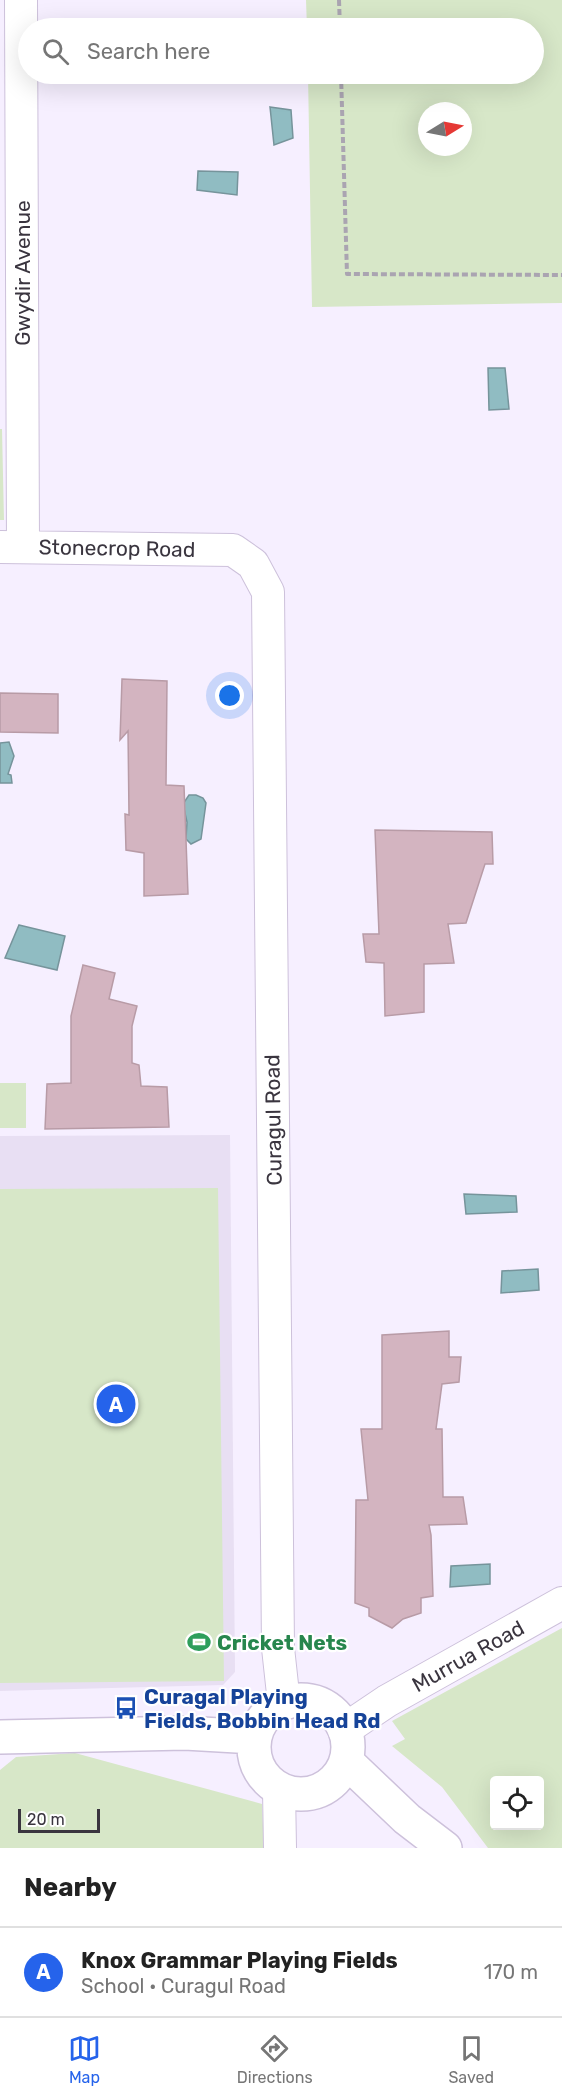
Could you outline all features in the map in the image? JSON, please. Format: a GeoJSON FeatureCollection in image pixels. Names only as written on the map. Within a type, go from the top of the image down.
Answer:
{"type":"FeatureCollection","features":[{"type":"Feature","properties":{"kind":"main road"},"geometry":{"type":"LineString","coordinates":[[345,1745],[339,1776],[327,1787],[312,1793],[295,1794],[279,1790],[258,1768],[254,1753],[254,1737],[260,1722],[271,1711],[284,1703],[296,1700],[318,1703],[337,1717],[345,1745],[407,1819],[445,1848]]}},
{"type":"Feature","properties":{"kind":"main road"},"geometry":{"type":"LineString","coordinates":[[0,1737],[184,1733],[254,1737]]}},
{"type":"Feature","properties":{"kind":"street","name":"Gwydir Avenue"},"geometry":{"type":"LineString","coordinates":[[21,0],[21,18]]}},
{"type":"Feature","properties":{"kind":"street","name":"Gwydir Avenue"},"geometry":{"type":"LineString","coordinates":[[12,547],[20,84]]}},
{"type":"Feature","properties":{"kind":"street","name":"Stonecrop Road"},"geometry":{"type":"LineString","coordinates":[[12,547],[233,550]]}},
{"type":"Feature","properties":{"kind":"street","name":"Curagul Road"},"geometry":{"type":"LineString","coordinates":[[233,550],[253,564],[268,592],[278,1648],[284,1703]]}},
{"type":"Feature","properties":{"kind":"street","name":"Murrua Road"},"geometry":{"type":"LineString","coordinates":[[345,1745],[387,1701],[562,1603]]}},
{"type":"Feature","properties":{"kind":"street"},"geometry":{"type":"LineString","coordinates":[[279,1790],[280,1848]]}},
{"type":"Feature","properties":{"kind":"path"},"geometry":{"type":"LineString","coordinates":[[339,0],[340,18]]}},
{"type":"Feature","properties":{"kind":"path"},"geometry":{"type":"LineString","coordinates":[[341,84],[347,274],[562,275]]}},
{"type":"Feature","properties":{"kind":"shaded area"},"geometry":{"type":"Polygon","coordinates":[[[306,0],[562,0],[562,303],[312,307],[308,84],[544,84],[544,18],[307,18],[306,0]]]}},
{"type":"Feature","properties":{"kind":"shaded area"},"geometry":{"type":"Polygon","coordinates":[[[270,107],[291,110],[293,138],[274,145],[270,107]]]}},
{"type":"Feature","properties":{"kind":"shaded area"},"geometry":{"type":"Polygon","coordinates":[[[198,171],[238,172],[237,195],[197,190],[198,171]]]}},
{"type":"Feature","properties":{"kind":"shaded area"},"geometry":{"type":"Polygon","coordinates":[[[488,368],[505,368],[509,409],[489,410],[488,368]]]}},
{"type":"Feature","properties":{"kind":"shaded area"},"geometry":{"type":"Polygon","coordinates":[[[0,429],[2,429],[4,520],[0,520],[0,429]]]}},
{"type":"Feature","properties":{"kind":"shaded area"},"geometry":{"type":"Polygon","coordinates":[[[9,742],[14,756],[8,774],[11,775],[12,783],[0,783],[0,743],[9,742]]]}},
{"type":"Feature","properties":{"kind":"shaded area"},"geometry":{"type":"Polygon","coordinates":[[[189,795],[203,798],[206,803],[201,839],[191,844],[186,839],[187,822],[183,804],[189,795]]]}},
{"type":"Feature","properties":{"kind":"shaded area"},"geometry":{"type":"Polygon","coordinates":[[[19,925],[65,936],[57,970],[5,958],[19,925]]]}},
{"type":"Feature","properties":{"kind":"shaded area"},"geometry":{"type":"Polygon","coordinates":[[[0,1083],[26,1083],[26,1128],[0,1128],[0,1083]]]}},
{"type":"Feature","properties":{"kind":"shaded area"},"geometry":{"type":"Polygon","coordinates":[[[230,1135],[235,1672],[223,1685],[0,1691],[0,1136],[230,1135]]]}},
{"type":"Feature","properties":{"kind":"shaded area"},"geometry":{"type":"Polygon","coordinates":[[[218,1188],[224,1681],[0,1683],[0,1189],[218,1188]]]}},
{"type":"Feature","properties":{"kind":"shaded area"},"geometry":{"type":"Polygon","coordinates":[[[464,1194],[516,1196],[517,1212],[466,1214],[464,1194]]]}},
{"type":"Feature","properties":{"kind":"shaded area"},"geometry":{"type":"Polygon","coordinates":[[[538,1269],[539,1290],[501,1293],[502,1271],[538,1269]]]}},
{"type":"Feature","properties":{"kind":"shaded area"},"geometry":{"type":"Polygon","coordinates":[[[490,1564],[490,1584],[450,1587],[451,1566],[490,1564]]]}},
{"type":"Feature","properties":{"kind":"shaded area"},"geometry":{"type":"Polygon","coordinates":[[[562,1628],[562,1848],[488,1848],[442,1787],[392,1746],[405,1739],[392,1721],[562,1628]]]}},
{"type":"Feature","properties":{"kind":"shaded area"},"geometry":{"type":"Polygon","coordinates":[[[75,1753],[262,1804],[264,1848],[0,1848],[0,1770],[16,1757],[75,1753]]]}},
{"type":"Feature","properties":{"kind":"building"},"geometry":{"type":"Polygon","coordinates":[[[122,679],[167,681],[166,785],[184,786],[188,894],[144,896],[144,853],[126,850],[125,814],[129,815],[128,731],[120,740],[122,679]]]}},
{"type":"Feature","properties":{"kind":"building"},"geometry":{"type":"Polygon","coordinates":[[[0,693],[58,694],[58,733],[0,732],[0,693]]]}},
{"type":"Feature","properties":{"kind":"building"},"geometry":{"type":"Polygon","coordinates":[[[375,830],[492,832],[493,864],[485,864],[466,923],[448,924],[454,963],[424,964],[424,1012],[385,1016],[384,963],[366,962],[363,934],[379,934],[375,830]]]}},
{"type":"Feature","properties":{"kind":"building"},"geometry":{"type":"Polygon","coordinates":[[[83,965],[115,973],[109,999],[137,1006],[132,1026],[132,1063],[139,1065],[141,1086],[167,1087],[169,1127],[45,1129],[47,1084],[71,1083],[71,1016],[83,965]]]}},
{"type":"Feature","properties":{"kind":"building"},"geometry":{"type":"Polygon","coordinates":[[[449,1331],[449,1357],[461,1357],[459,1382],[442,1384],[436,1429],[442,1429],[443,1497],[463,1497],[467,1524],[429,1525],[433,1596],[421,1598],[421,1613],[403,1619],[392,1628],[369,1616],[369,1608],[355,1603],[356,1500],[368,1500],[361,1429],[382,1429],[382,1335],[449,1331]]]}},
{"type":"Feature","properties":{"kind":"place","name":"Knox Grammar Playing Fields"},"geometry":{"type":"Point","coordinates":[116,1404]}},
{"type":"Feature","properties":{"kind":"place","name":"Cricket Nets"},"geometry":{"type":"Point","coordinates":[199,1642]}},
{"type":"Feature","properties":{"kind":"place","name":"Curagal Playing Fields, Bobbin Head Rd"},"geometry":{"type":"Point","coordinates":[126,1708]}}]}
